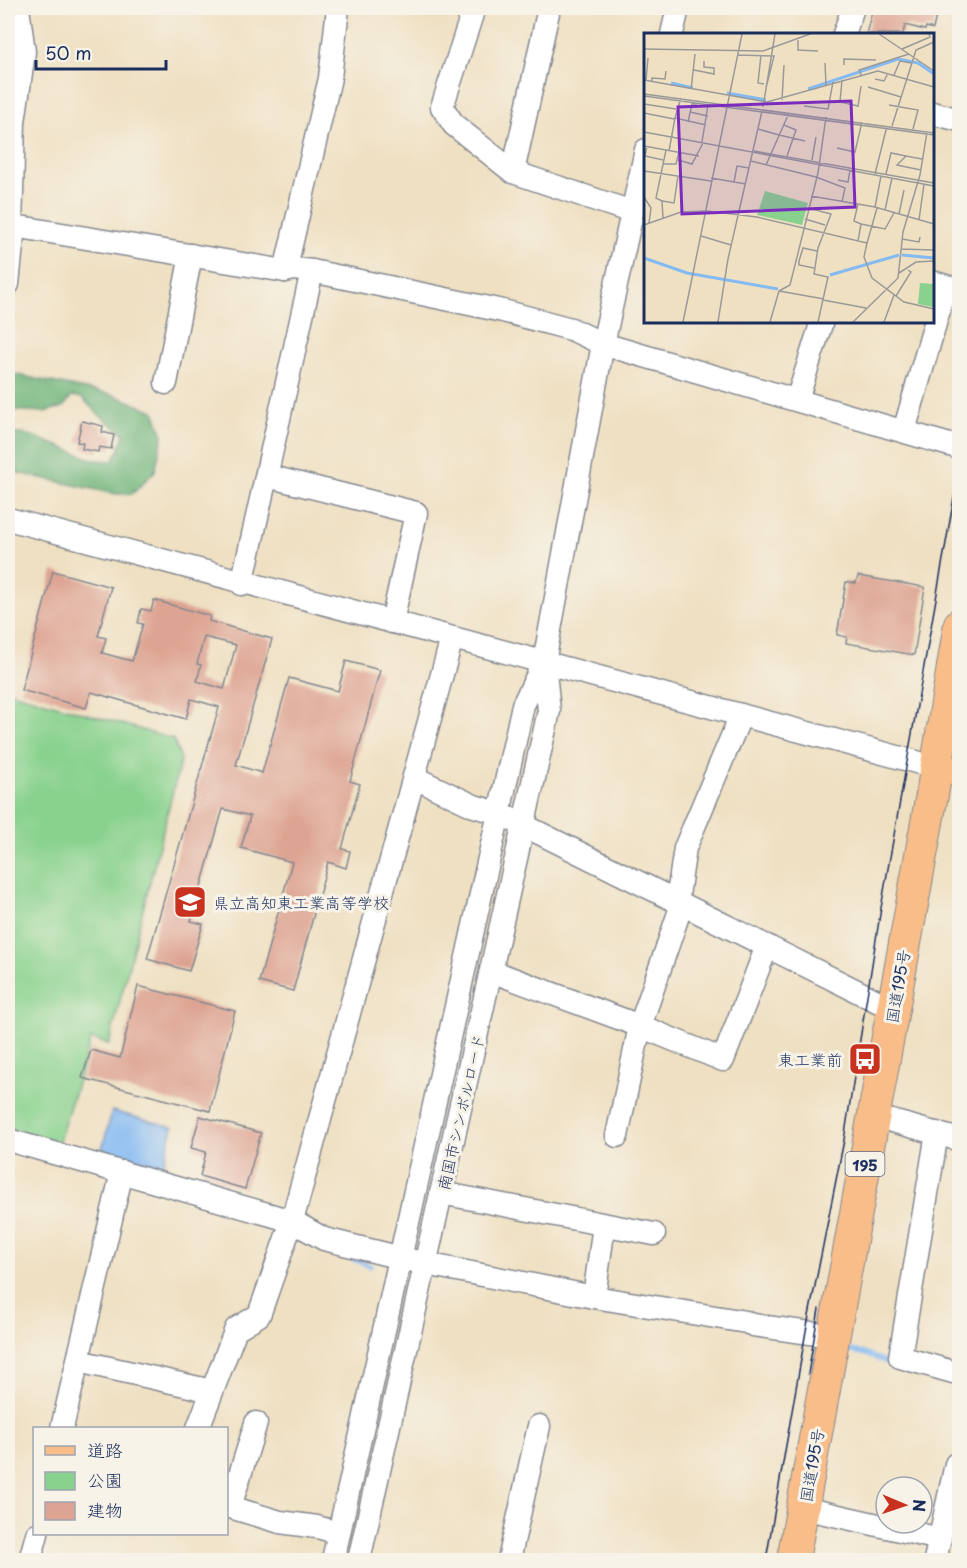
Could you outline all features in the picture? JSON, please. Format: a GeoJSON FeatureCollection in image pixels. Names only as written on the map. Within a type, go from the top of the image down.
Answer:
{"type":"FeatureCollection","features":[{"type":"Feature","properties":{"kind":"highway","name":"国道195号"},"geometry":{"type":"LineString","coordinates":[[793,1560],[893,1009],[948,770],[960,624]]}},
{"type":"Feature","properties":{"kind":"street"},"geometry":{"type":"LineString","coordinates":[[8,284],[14,122],[24,52],[18,8]]}},
{"type":"Feature","properties":{"kind":"street"},"geometry":{"type":"LineString","coordinates":[[285,271],[330,78],[338,8]]}},
{"type":"Feature","properties":{"kind":"street"},"geometry":{"type":"LineString","coordinates":[[474,8],[442,107],[454,125],[513,172],[638,204]]}},
{"type":"Feature","properties":{"kind":"street"},"geometry":{"type":"LineString","coordinates":[[513,172],[549,8]]}},
{"type":"Feature","properties":{"kind":"street"},"geometry":{"type":"LineString","coordinates":[[672,33],[678,8]]}},
{"type":"Feature","properties":{"kind":"street"},"geometry":{"type":"LineString","coordinates":[[844,33],[853,8]]}},
{"type":"Feature","properties":{"kind":"street"},"geometry":{"type":"LineString","coordinates":[[934,113],[960,120]]}},
{"type":"Feature","properties":{"kind":"street"},"geometry":{"type":"LineString","coordinates":[[544,662],[603,344],[638,204],[644,164]]}},
{"type":"Feature","properties":{"kind":"street"},"geometry":{"type":"LineString","coordinates":[[11,226],[285,271],[294,269],[312,271],[503,311],[570,329],[603,344],[960,448]]}},
{"type":"Feature","properties":{"kind":"street"},"geometry":{"type":"LineString","coordinates":[[166,383],[191,255]]}},
{"type":"Feature","properties":{"kind":"street"},"geometry":{"type":"LineString","coordinates":[[242,584],[312,271]]}},
{"type":"Feature","properties":{"kind":"street"},"geometry":{"type":"LineString","coordinates":[[904,431],[945,289]]}},
{"type":"Feature","properties":{"kind":"street"},"geometry":{"type":"LineString","coordinates":[[797,400],[822,322]]}},
{"type":"Feature","properties":{"kind":"street"},"geometry":{"type":"LineString","coordinates":[[267,476],[416,513],[392,622]]}},
{"type":"Feature","properties":{"kind":"street"},"geometry":{"type":"LineString","coordinates":[[8,519],[242,584],[948,770]]}},
{"type":"Feature","properties":{"kind":"street"},"geometry":{"type":"LineString","coordinates":[[198,1427],[236,1329],[259,1315],[292,1221],[452,638]]}},
{"type":"Feature","properties":{"kind":"street","name":"南国市シンボルロード"},"geometry":{"type":"LineString","coordinates":[[333,1560],[523,705],[544,662]]}},
{"type":"Feature","properties":{"kind":"street","name":"南国市シンボルロード"},"geometry":{"type":"LineString","coordinates":[[359,1560],[549,711],[544,662]]}},
{"type":"Feature","properties":{"kind":"street"},"geometry":{"type":"LineString","coordinates":[[617,1136],[640,1026],[680,903],[685,848],[741,715]]}},
{"type":"Feature","properties":{"kind":"street"},"geometry":{"type":"LineString","coordinates":[[415,778],[474,806],[499,813],[893,1009]]}},
{"type":"Feature","properties":{"kind":"street"},"geometry":{"type":"LineString","coordinates":[[491,971],[640,1026],[723,1060],[767,946]]}},
{"type":"Feature","properties":{"kind":"street"},"geometry":{"type":"LineString","coordinates":[[874,1116],[960,1140]]}},
{"type":"Feature","properties":{"kind":"street"},"geometry":{"type":"LineString","coordinates":[[937,1133],[900,1357],[960,1374]]}},
{"type":"Feature","properties":{"kind":"street"},"geometry":{"type":"LineString","coordinates":[[9,1145],[122,1172],[292,1221],[324,1239],[400,1258],[594,1297],[747,1322],[753,1325],[832,1336]]}},
{"type":"Feature","properties":{"kind":"street"},"geometry":{"type":"LineString","coordinates":[[62,1427],[122,1172]]}},
{"type":"Feature","properties":{"kind":"street"},"geometry":{"type":"LineString","coordinates":[[441,1193],[654,1234]]}},
{"type":"Feature","properties":{"kind":"street"},"geometry":{"type":"LineString","coordinates":[[594,1297],[604,1225]]}},
{"type":"Feature","properties":{"kind":"street"},"geometry":{"type":"LineString","coordinates":[[78,1361],[212,1391]]}},
{"type":"Feature","properties":{"kind":"street"},"geometry":{"type":"LineString","coordinates":[[256,1423],[230,1507],[280,1522],[317,1527],[339,1533]]}},
{"type":"Feature","properties":{"kind":"street"},"geometry":{"type":"LineString","coordinates":[[509,1560],[539,1426]]}},
{"type":"Feature","properties":{"kind":"street"},"geometry":{"type":"LineString","coordinates":[[803,1508],[937,1550],[956,1464],[960,1464]]}},
{"type":"Feature","properties":{"kind":"street"},"geometry":{"type":"LineString","coordinates":[[30,1560],[36,1535]]}},
{"type":"Feature","properties":{"kind":"green space"},"geometry":{"type":"Polygon","coordinates":[[[8,373],[113,395],[154,411],[163,435],[155,471],[132,494],[116,494],[8,471],[8,433],[30,435],[94,460],[113,461],[124,434],[82,398],[72,396],[63,407],[44,412],[8,410],[8,373]]]}},
{"type":"Feature","properties":{"kind":"green space"},"geometry":{"type":"Polygon","coordinates":[[[8,691],[173,739],[181,759],[109,1044],[91,1039],[58,1144],[8,1129],[8,691]]]}},
{"type":"Feature","properties":{"kind":"water"},"geometry":{"type":"Polygon","coordinates":[[[112,1111],[173,1127],[163,1166],[102,1149],[112,1111]]]}},
{"type":"Feature","properties":{"kind":"building"},"geometry":{"type":"Polygon","coordinates":[[[873,8],[938,8],[933,29],[926,27],[925,30],[905,25],[903,33],[866,33],[873,8]]]}},
{"type":"Feature","properties":{"kind":"building"},"geometry":{"type":"Polygon","coordinates":[[[82,421],[103,426],[102,432],[114,435],[111,449],[99,447],[98,452],[82,449],[83,443],[77,442],[82,421]]]}},
{"type":"Feature","properties":{"kind":"building"},"geometry":{"type":"Polygon","coordinates":[[[53,571],[111,587],[98,636],[106,638],[102,653],[132,661],[143,624],[138,623],[141,609],[151,611],[154,600],[210,616],[209,621],[272,639],[236,765],[262,773],[289,678],[338,691],[346,661],[380,670],[350,781],[360,784],[342,849],[350,851],[346,868],[328,862],[293,991],[259,982],[292,862],[241,848],[250,816],[223,809],[191,921],[203,924],[189,971],[147,959],[219,707],[191,699],[186,719],[91,692],[86,708],[21,690],[53,571]],[[204,637],[197,664],[201,665],[197,681],[224,689],[236,645],[204,637]]]}},
{"type":"Feature","properties":{"kind":"building"},"geometry":{"type":"Polygon","coordinates":[[[858,576],[925,587],[914,655],[846,643],[847,637],[837,635],[846,582],[856,583],[858,576]]]}},
{"type":"Feature","properties":{"kind":"building"},"geometry":{"type":"Polygon","coordinates":[[[138,986],[235,1011],[210,1111],[82,1078],[91,1050],[120,1058],[138,986]]]}},
{"type":"Feature","properties":{"kind":"building"},"geometry":{"type":"Polygon","coordinates":[[[200,1116],[261,1133],[245,1189],[200,1176],[206,1152],[191,1148],[200,1116]]]}},
{"type":"Feature","properties":{"kind":"waterway"},"geometry":{"type":"LineString","coordinates":[[344,1255],[370,1266]]}},
{"type":"Feature","properties":{"kind":"waterway"},"geometry":{"type":"LineString","coordinates":[[846,1350],[862,1353],[897,1366]]}},
{"type":"Feature","properties":{"kind":"tram line"},"geometry":{"type":"LineString","coordinates":[[766,1560],[806,1331],[844,1140],[881,908],[960,464]]}},
{"type":"Feature","properties":{"kind":"tram line"},"geometry":{"type":"LineString","coordinates":[[808,1374],[819,1309]]}},
{"type":"Feature","properties":{"kind":"place","name":"県立高知東工業高等学校"},"geometry":{"type":"Point","coordinates":[190,902]}},
{"type":"Feature","properties":{"kind":"place","name":"東工業前"},"geometry":{"type":"Point","coordinates":[865,1059]}}]}
